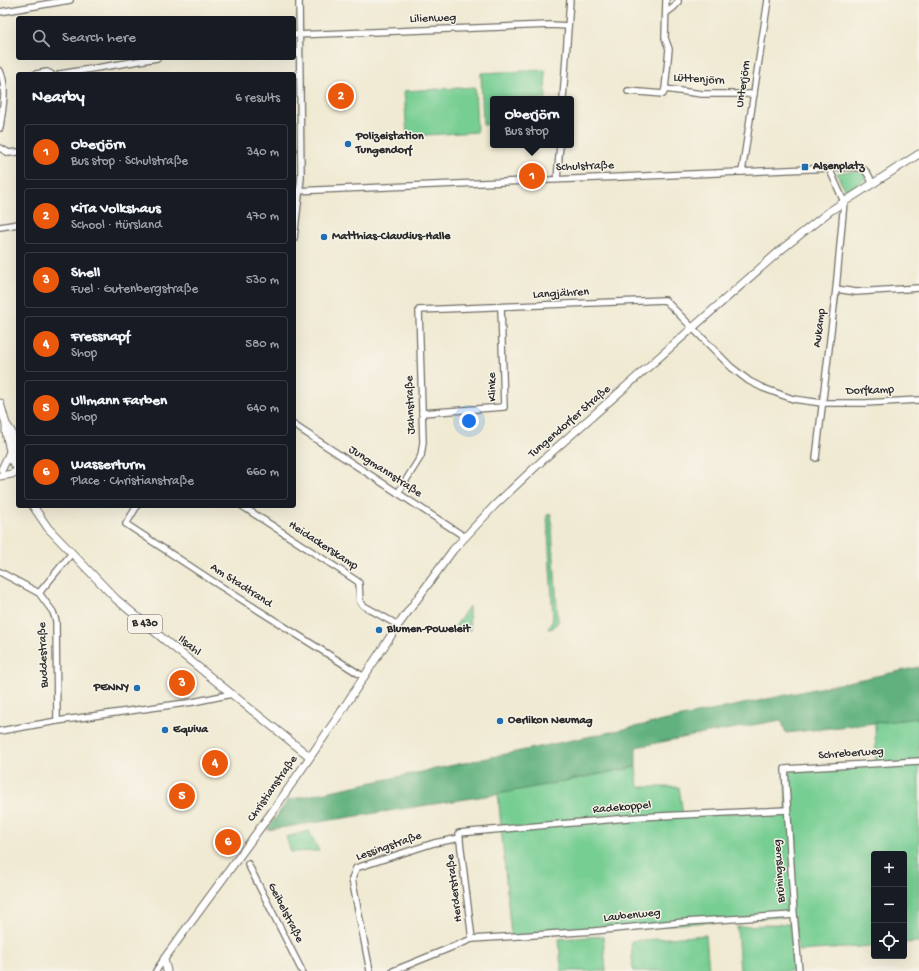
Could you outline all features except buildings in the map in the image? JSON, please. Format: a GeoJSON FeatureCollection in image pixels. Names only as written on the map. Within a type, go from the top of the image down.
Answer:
{"type":"FeatureCollection","features":[{"type":"Feature","properties":{"kind":"main road"},"geometry":{"type":"LineString","coordinates":[[844,202],[919,154]]}},
{"type":"Feature","properties":{"kind":"main road","name":"Tungendorfer Straße"},"geometry":{"type":"LineString","coordinates":[[351,696],[398,625],[453,550],[495,504],[799,235],[844,202]]}},
{"type":"Feature","properties":{"kind":"main road"},"geometry":{"type":"LineString","coordinates":[[0,403],[6,424],[6,432],[12,461],[16,467]]}},
{"type":"Feature","properties":{"kind":"main road"},"geometry":{"type":"LineString","coordinates":[[6,424],[11,430],[16,449]]}},
{"type":"Feature","properties":{"kind":"main road"},"geometry":{"type":"LineString","coordinates":[[10,452],[1,471],[12,474],[16,471]]}},
{"type":"Feature","properties":{"kind":"main road","name":"Ilsahl"},"geometry":{"type":"LineString","coordinates":[[34,508],[48,528],[116,599],[309,756]]}},
{"type":"Feature","properties":{"kind":"main road","name":"Christianstraße"},"geometry":{"type":"LineString","coordinates":[[164,959],[277,804],[351,696]]}},
{"type":"Feature","properties":{"kind":"main road"},"geometry":{"type":"LineString","coordinates":[[164,959],[167,971]]}},
{"type":"Feature","properties":{"kind":"street"},"geometry":{"type":"LineString","coordinates":[[0,12],[51,2],[70,0]]}},
{"type":"Feature","properties":{"kind":"street"},"geometry":{"type":"LineString","coordinates":[[296,206],[297,35],[299,0]]}},
{"type":"Feature","properties":{"kind":"street"},"geometry":{"type":"LineString","coordinates":[[563,96],[570,0]]}},
{"type":"Feature","properties":{"kind":"street","name":"Lüttenjörn"},"geometry":{"type":"LineString","coordinates":[[628,91],[664,94],[666,89],[669,49],[665,38],[666,0]]}},
{"type":"Feature","properties":{"kind":"street"},"geometry":{"type":"LineString","coordinates":[[666,13],[674,7],[678,0]]}},
{"type":"Feature","properties":{"kind":"street","name":"Unterjörn"},"geometry":{"type":"LineString","coordinates":[[742,172],[768,0]]}},
{"type":"Feature","properties":{"kind":"street","name":"Lilienweg"},"geometry":{"type":"LineString","coordinates":[[297,35],[551,25],[568,26]]}},
{"type":"Feature","properties":{"kind":"street"},"geometry":{"type":"LineString","coordinates":[[72,72],[145,60]]}},
{"type":"Feature","properties":{"kind":"street"},"geometry":{"type":"LineString","coordinates":[[0,72],[4,92],[0,128]]}},
{"type":"Feature","properties":{"kind":"street","name":"Lüttenjörn"},"geometry":{"type":"LineString","coordinates":[[666,89],[702,94],[754,94]]}},
{"type":"Feature","properties":{"kind":"street"},"geometry":{"type":"LineString","coordinates":[[0,148],[8,153],[16,152]]}},
{"type":"Feature","properties":{"kind":"street"},"geometry":{"type":"LineString","coordinates":[[557,179],[560,148]]}},
{"type":"Feature","properties":{"kind":"street"},"geometry":{"type":"LineString","coordinates":[[844,202],[829,168],[860,167],[865,170],[872,183]]}},
{"type":"Feature","properties":{"kind":"street","name":"Schulstraße"},"geometry":{"type":"LineString","coordinates":[[297,190],[829,168]]}},
{"type":"Feature","properties":{"kind":"street","name":"Aukamp"},"geometry":{"type":"LineString","coordinates":[[816,458],[836,289],[844,202]]}},
{"type":"Feature","properties":{"kind":"street"},"geometry":{"type":"LineString","coordinates":[[0,227],[16,224]]}},
{"type":"Feature","properties":{"kind":"street"},"geometry":{"type":"LineString","coordinates":[[836,289],[856,292],[919,288]]}},
{"type":"Feature","properties":{"kind":"street","name":"Langjähren"},"geometry":{"type":"LineString","coordinates":[[419,310],[500,308],[666,300],[693,328],[704,342],[731,368],[749,381],[762,388],[793,399],[822,403]]}},
{"type":"Feature","properties":{"kind":"street","name":"Klinke"},"geometry":{"type":"LineString","coordinates":[[422,413],[504,407],[500,308]]}},
{"type":"Feature","properties":{"kind":"street","name":"Jahnstraße"},"geometry":{"type":"LineString","coordinates":[[398,493],[421,456],[423,442],[419,310]]}},
{"type":"Feature","properties":{"kind":"street","name":"Dorfkamp"},"geometry":{"type":"LineString","coordinates":[[822,403],[865,403],[919,400]]}},
{"type":"Feature","properties":{"kind":"street","name":"Jungmannstraße"},"geometry":{"type":"LineString","coordinates":[[296,426],[465,537]]}},
{"type":"Feature","properties":{"kind":"street","name":"Am Stadtrand"},"geometry":{"type":"LineString","coordinates":[[136,508],[126,524],[214,582],[364,677]]}},
{"type":"Feature","properties":{"kind":"street","name":"Heidackerskamp"},"geometry":{"type":"LineString","coordinates":[[245,508],[357,581],[359,584],[360,602],[364,606],[398,625]]}},
{"type":"Feature","properties":{"kind":"street"},"geometry":{"type":"LineString","coordinates":[[39,593],[72,553]]}},
{"type":"Feature","properties":{"kind":"street","name":"Buddestraße"},"geometry":{"type":"LineString","coordinates":[[0,572],[39,593],[53,612],[56,620],[57,721]]}},
{"type":"Feature","properties":{"kind":"street"},"geometry":{"type":"LineString","coordinates":[[0,731],[57,721],[193,702],[232,694]]}},
{"type":"Feature","properties":{"kind":"street","name":"Schreberweg"},"geometry":{"type":"LineString","coordinates":[[785,769],[919,761]]}},
{"type":"Feature","properties":{"kind":"street","name":"Brüningsweg"},"geometry":{"type":"LineString","coordinates":[[785,769],[799,971]]}},
{"type":"Feature","properties":{"kind":"street","name":"Radekoppel"},"geometry":{"type":"LineString","coordinates":[[459,835],[639,817],[787,810]]}},
{"type":"Feature","properties":{"kind":"street","name":"Herderstraße"},"geometry":{"type":"LineString","coordinates":[[459,835],[472,939]]}},
{"type":"Feature","properties":{"kind":"street","name":"Lessingstraße"},"geometry":{"type":"LineString","coordinates":[[370,971],[352,879],[356,868],[459,835]]}},
{"type":"Feature","properties":{"kind":"street","name":"Geibelstraße"},"geometry":{"type":"LineString","coordinates":[[248,864],[302,971]]}},
{"type":"Feature","properties":{"kind":"street","name":"Laubenweg"},"geometry":{"type":"LineString","coordinates":[[393,971],[472,939],[594,932],[684,922],[794,915]]}},
{"type":"Feature","properties":{"kind":"street","name":"Christianstraße"},"geometry":{"type":"LineString","coordinates":[[156,971],[164,959]]}},
{"type":"Feature","properties":{"kind":"green space"},"geometry":{"type":"Polygon","coordinates":[[[545,70],[546,96],[490,96],[490,124],[483,125],[481,73],[545,70]]]}},
{"type":"Feature","properties":{"kind":"green space"},"geometry":{"type":"Polygon","coordinates":[[[475,87],[477,132],[407,136],[404,91],[475,87]]]}},
{"type":"Feature","properties":{"kind":"green space"},"geometry":{"type":"Polygon","coordinates":[[[861,171],[865,175],[865,179],[861,183],[845,191],[837,174],[839,172],[861,171]]]}},
{"type":"Feature","properties":{"kind":"green space"},"geometry":{"type":"Polygon","coordinates":[[[551,514],[558,622],[553,628],[548,629],[553,617],[547,515],[551,514]]]}},
{"type":"Feature","properties":{"kind":"green space"},"geometry":{"type":"Polygon","coordinates":[[[469,606],[470,630],[455,631],[455,627],[469,606]]]}},
{"type":"Feature","properties":{"kind":"green space"},"geometry":{"type":"Polygon","coordinates":[[[919,667],[919,718],[786,733],[781,720],[636,747],[636,767],[498,794],[267,830],[288,800],[919,667]]]}},
{"type":"Feature","properties":{"kind":"green space"},"geometry":{"type":"Polygon","coordinates":[[[919,718],[919,942],[907,943],[907,851],[871,851],[871,946],[798,951],[794,916],[511,936],[498,794],[636,767],[638,787],[679,787],[683,815],[787,810],[785,769],[876,763],[875,723],[919,718]]]}},
{"type":"Feature","properties":{"kind":"green space"},"geometry":{"type":"Polygon","coordinates":[[[309,831],[319,851],[291,852],[286,837],[309,831]]]}},
{"type":"Feature","properties":{"kind":"green space"},"geometry":{"type":"Polygon","coordinates":[[[790,923],[793,971],[740,971],[737,927],[790,923]]]}},
{"type":"Feature","properties":{"kind":"green space"},"geometry":{"type":"Polygon","coordinates":[[[706,935],[709,971],[633,971],[631,941],[706,935]]]}},
{"type":"Feature","properties":{"kind":"green space"},"geometry":{"type":"Polygon","coordinates":[[[603,936],[606,971],[561,971],[559,939],[603,936]]]}},
{"type":"Feature","properties":{"kind":"place","name":"KiTa Volkshaus"},"geometry":{"type":"Point","coordinates":[341,96]}},
{"type":"Feature","properties":{"kind":"place","name":"Polizeistation Tungendorf"},"geometry":{"type":"Point","coordinates":[348,144]}},
{"type":"Feature","properties":{"kind":"place","name":"Alsenplatz"},"geometry":{"type":"Point","coordinates":[805,167]}},
{"type":"Feature","properties":{"kind":"place","name":"Oberjörn"},"geometry":{"type":"Point","coordinates":[532,176]}},
{"type":"Feature","properties":{"kind":"place","name":"Matthias-Claudius-Halle"},"geometry":{"type":"Point","coordinates":[324,237]}},
{"type":"Feature","properties":{"kind":"place","name":"Blumen-Poweleit"},"geometry":{"type":"Point","coordinates":[379,630]}},
{"type":"Feature","properties":{"kind":"place","name":"Shell"},"geometry":{"type":"Point","coordinates":[182,683]}},
{"type":"Feature","properties":{"kind":"place","name":"PENNY"},"geometry":{"type":"Point","coordinates":[137,688]}},
{"type":"Feature","properties":{"kind":"place","name":"Oerlikon Neumag"},"geometry":{"type":"Point","coordinates":[500,721]}},
{"type":"Feature","properties":{"kind":"place","name":"Equiva"},"geometry":{"type":"Point","coordinates":[165,730]}},
{"type":"Feature","properties":{"kind":"place","name":"Fressnapf"},"geometry":{"type":"Point","coordinates":[215,763]}},
{"type":"Feature","properties":{"kind":"place","name":"Ullmann Farben"},"geometry":{"type":"Point","coordinates":[182,796]}},
{"type":"Feature","properties":{"kind":"place","name":"Wasserturm"},"geometry":{"type":"Point","coordinates":[228,842]}}]}
